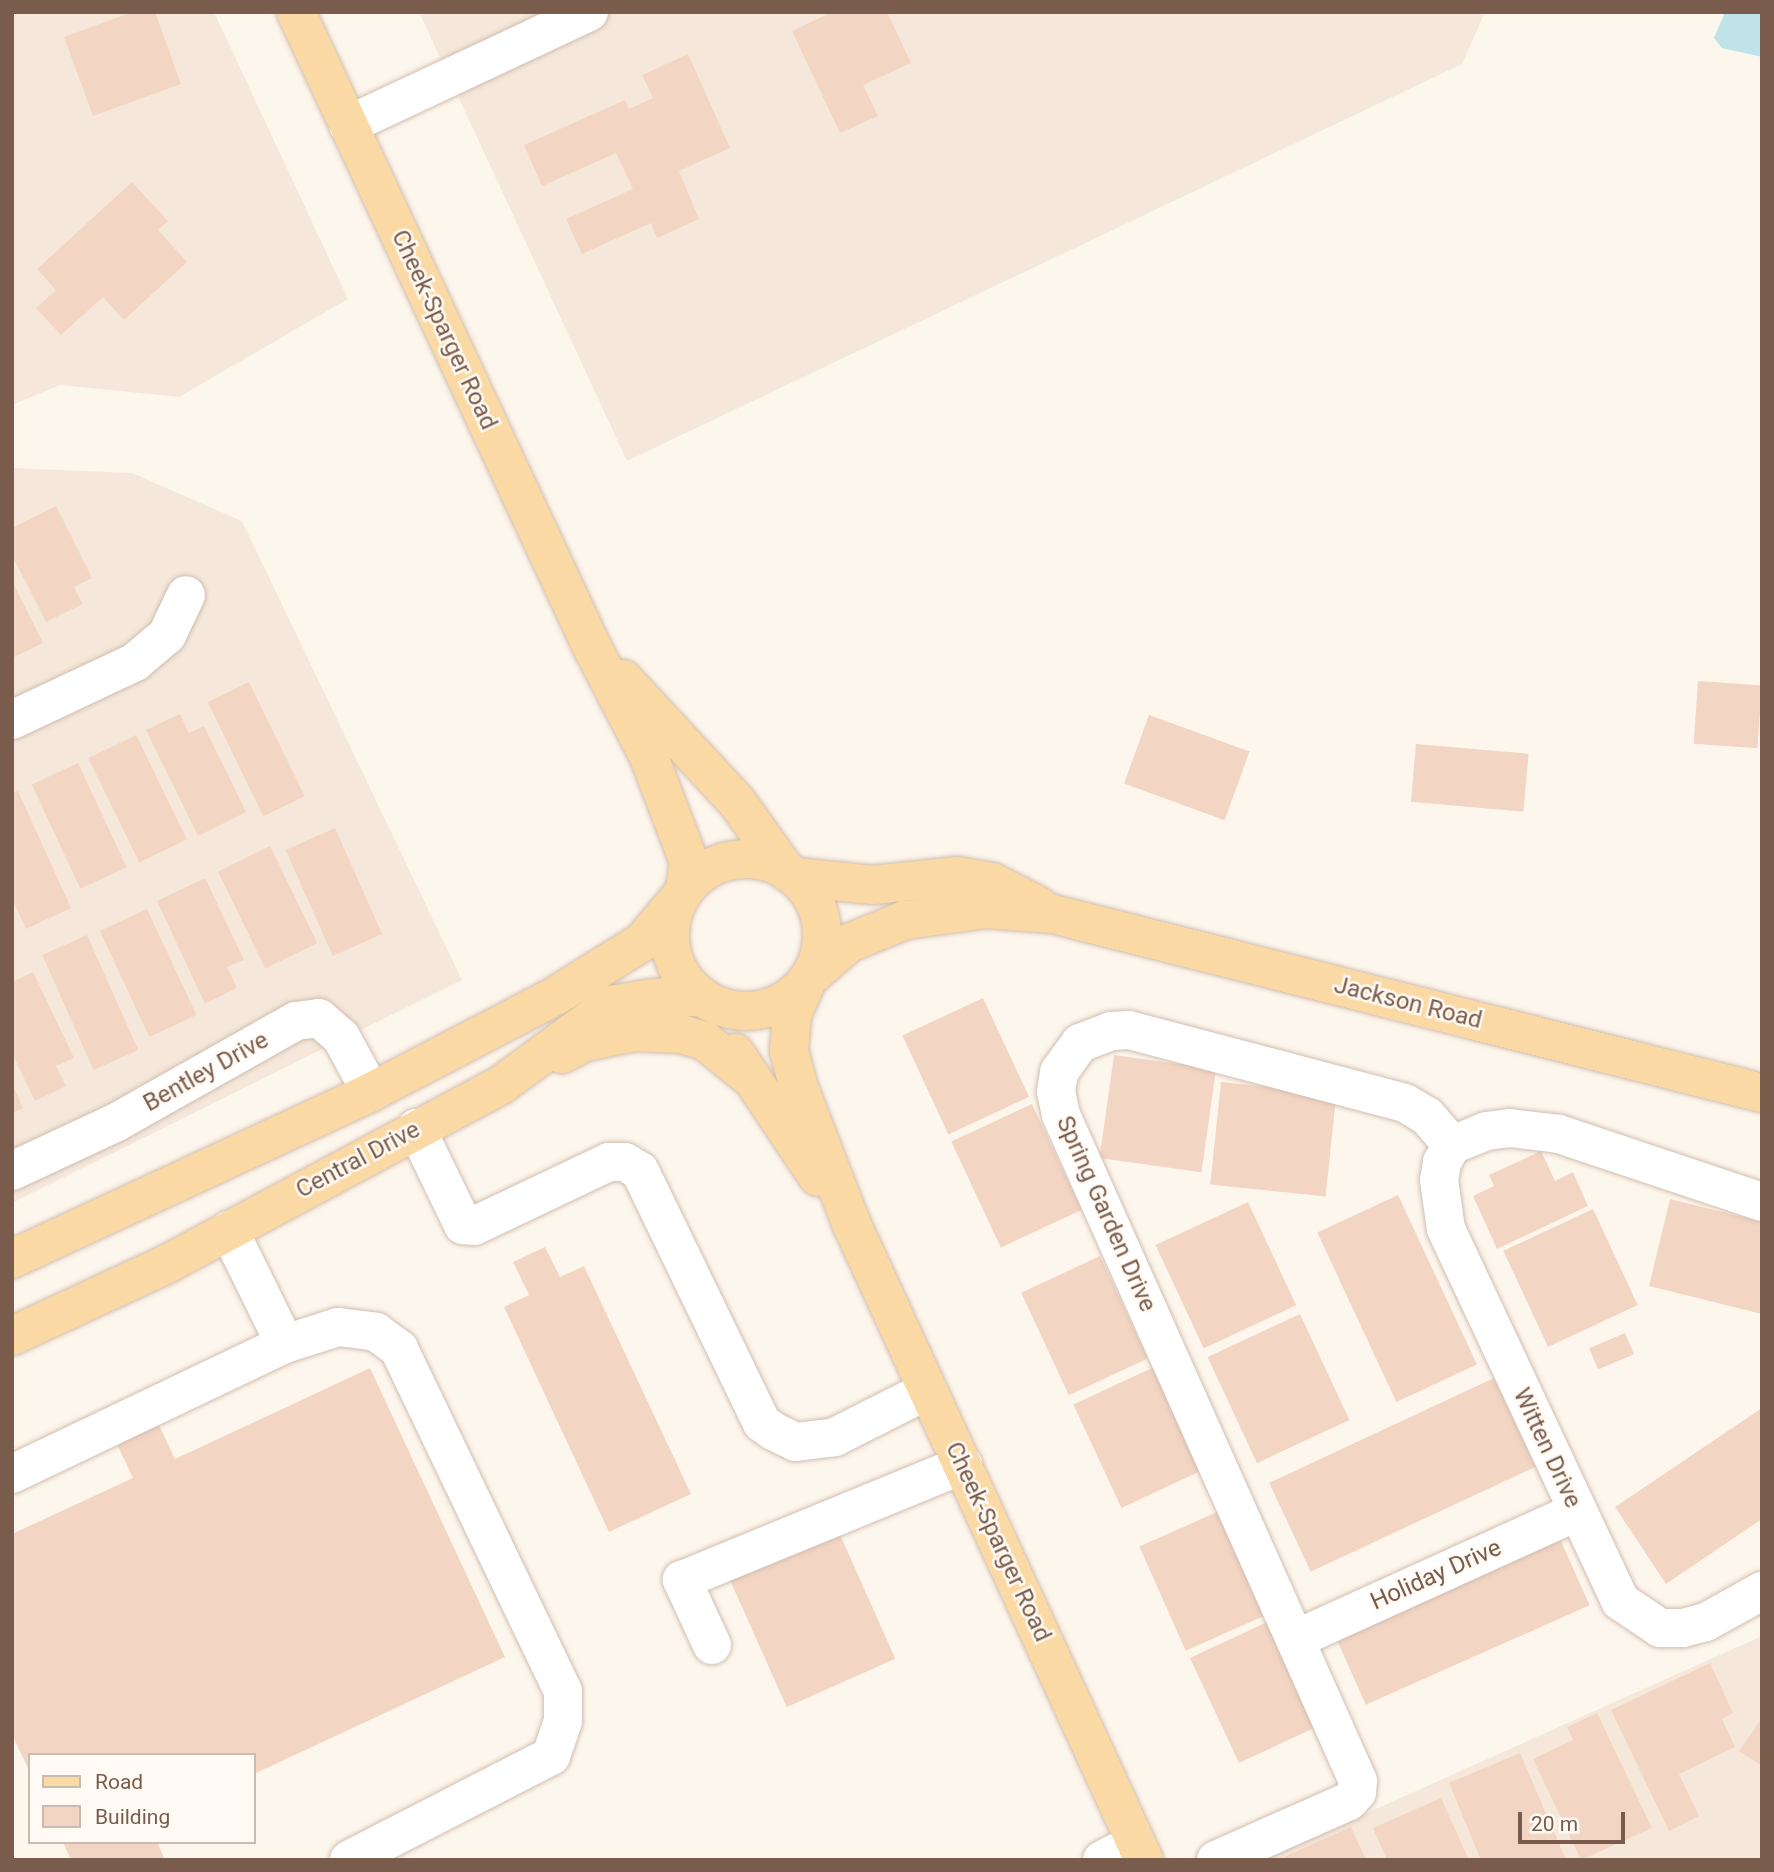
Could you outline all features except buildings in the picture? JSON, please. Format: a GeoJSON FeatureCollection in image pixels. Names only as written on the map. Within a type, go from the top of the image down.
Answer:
{"type":"FeatureCollection","features":[{"type":"Feature","properties":{"kind":"main road","name":"Cheek-Sparger Road"},"geometry":{"type":"LineString","coordinates":[[296,12],[593,647],[649,757],[689,862],[683,893]]}},
{"type":"Feature","properties":{"kind":"main road","name":"Cheek-Sparger Road"},"geometry":{"type":"LineString","coordinates":[[593,647],[737,802],[791,874]]}},
{"type":"Feature","properties":{"kind":"main road"},"geometry":{"type":"LineString","coordinates":[[12,1259],[370,1092],[556,995],[642,942],[683,893],[721,863],[743,859],[791,874],[819,914],[822,936],[809,978],[769,1008],[747,1012],[703,998],[674,960],[671,938],[683,893]]}},
{"type":"Feature","properties":{"kind":"main road","name":"Jackson Road"},"geometry":{"type":"LineString","coordinates":[[791,874],[873,885],[957,876],[992,882],[1054,914]]}},
{"type":"Feature","properties":{"kind":"main road","name":"Jackson Road"},"geometry":{"type":"LineString","coordinates":[[809,978],[849,943],[905,920],[986,909],[1054,914],[1762,1093]]}},
{"type":"Feature","properties":{"kind":"main road","name":"Cheek-Sparger Road"},"geometry":{"type":"LineString","coordinates":[[809,978],[792,1015],[789,1051],[799,1087],[852,1225],[1140,1851]]}},
{"type":"Feature","properties":{"kind":"main road","name":"Central Drive"},"geometry":{"type":"LineString","coordinates":[[12,1336],[229,1230],[500,1085],[610,1005],[653,998],[703,998]]}},
{"type":"Feature","properties":{"kind":"main road","name":"Cheek-Sparger Road"},"geometry":{"type":"LineString","coordinates":[[703,998],[747,1075],[852,1225]]}},
{"type":"Feature","properties":{"kind":"main road"},"geometry":{"type":"LineString","coordinates":[[500,1085],[585,1042],[634,1032],[681,1034],[705,1041],[747,1075]]}},
{"type":"Feature","properties":{"kind":"street"},"geometry":{"type":"LineString","coordinates":[[348,125],[589,12]]}},
{"type":"Feature","properties":{"kind":"street"},"geometry":{"type":"LineString","coordinates":[[12,720],[135,662],[167,635],[186,595]]}},
{"type":"Feature","properties":{"kind":"street","name":"Bentley Drive"},"geometry":{"type":"LineString","coordinates":[[12,1171],[115,1124],[296,1021],[319,1018],[341,1037],[370,1092]]}},
{"type":"Feature","properties":{"kind":"street","name":"Spring Garden Drive"},"geometry":{"type":"LineString","coordinates":[[1216,1860],[1349,1801],[1357,1792],[1354,1769],[1061,1115],[1056,1092],[1059,1072],[1080,1044],[1111,1031],[1129,1030],[1405,1103],[1427,1116],[1452,1145]]}},
{"type":"Feature","properties":{"kind":"street"},"geometry":{"type":"LineString","coordinates":[[416,1128],[463,1225],[474,1226],[609,1162],[625,1162],[640,1171],[762,1423],[773,1432],[796,1442],[835,1437],[928,1390]]}},
{"type":"Feature","properties":{"kind":"street"},"geometry":{"type":"LineString","coordinates":[[1452,1145],[1486,1130],[1510,1128],[1559,1134],[1762,1202]]}},
{"type":"Feature","properties":{"kind":"street","name":"Witten Drive"},"geometry":{"type":"LineString","coordinates":[[1452,1145],[1439,1180],[1446,1229],[1576,1512],[1620,1601],[1660,1628],[1706,1622],[1762,1591]]}},
{"type":"Feature","properties":{"kind":"street"},"geometry":{"type":"LineString","coordinates":[[229,1230],[285,1344]]}},
{"type":"Feature","properties":{"kind":"street"},"geometry":{"type":"LineString","coordinates":[[12,1474],[285,1344],[338,1326],[376,1332],[399,1349],[563,1691],[563,1721],[551,1756],[349,1860]]}},
{"type":"Feature","properties":{"kind":"street"},"geometry":{"type":"LineString","coordinates":[[712,1645],[682,1580],[963,1465]]}},
{"type":"Feature","properties":{"kind":"street","name":"Holiday Drive"},"geometry":{"type":"LineString","coordinates":[[1296,1639],[1576,1512]]}},
{"type":"Feature","properties":{"kind":"street"},"geometry":{"type":"LineString","coordinates":[[1102,1860],[1140,1851]]}},
{"type":"Feature","properties":{"kind":"shaded area"},"geometry":{"type":"Polygon","coordinates":[[[12,12],[214,12],[348,299],[179,397],[60,385],[12,405],[12,12]]]}},
{"type":"Feature","properties":{"kind":"shaded area"},"geometry":{"type":"Polygon","coordinates":[[[419,12],[1485,12],[1462,64],[627,461],[419,12]]]}},
{"type":"Feature","properties":{"kind":"shaded area"},"geometry":{"type":"Polygon","coordinates":[[[12,468],[132,473],[242,521],[462,980],[12,1203],[12,468]]]}},
{"type":"Feature","properties":{"kind":"shaded area"},"geometry":{"type":"Polygon","coordinates":[[[1762,1636],[1762,1860],[1262,1860],[1762,1636]]]}},
{"type":"Feature","properties":{"kind":"water"},"geometry":{"type":"Polygon","coordinates":[[[1725,12],[1762,12],[1762,57],[1722,48],[1714,38],[1725,12]]]}}]}
